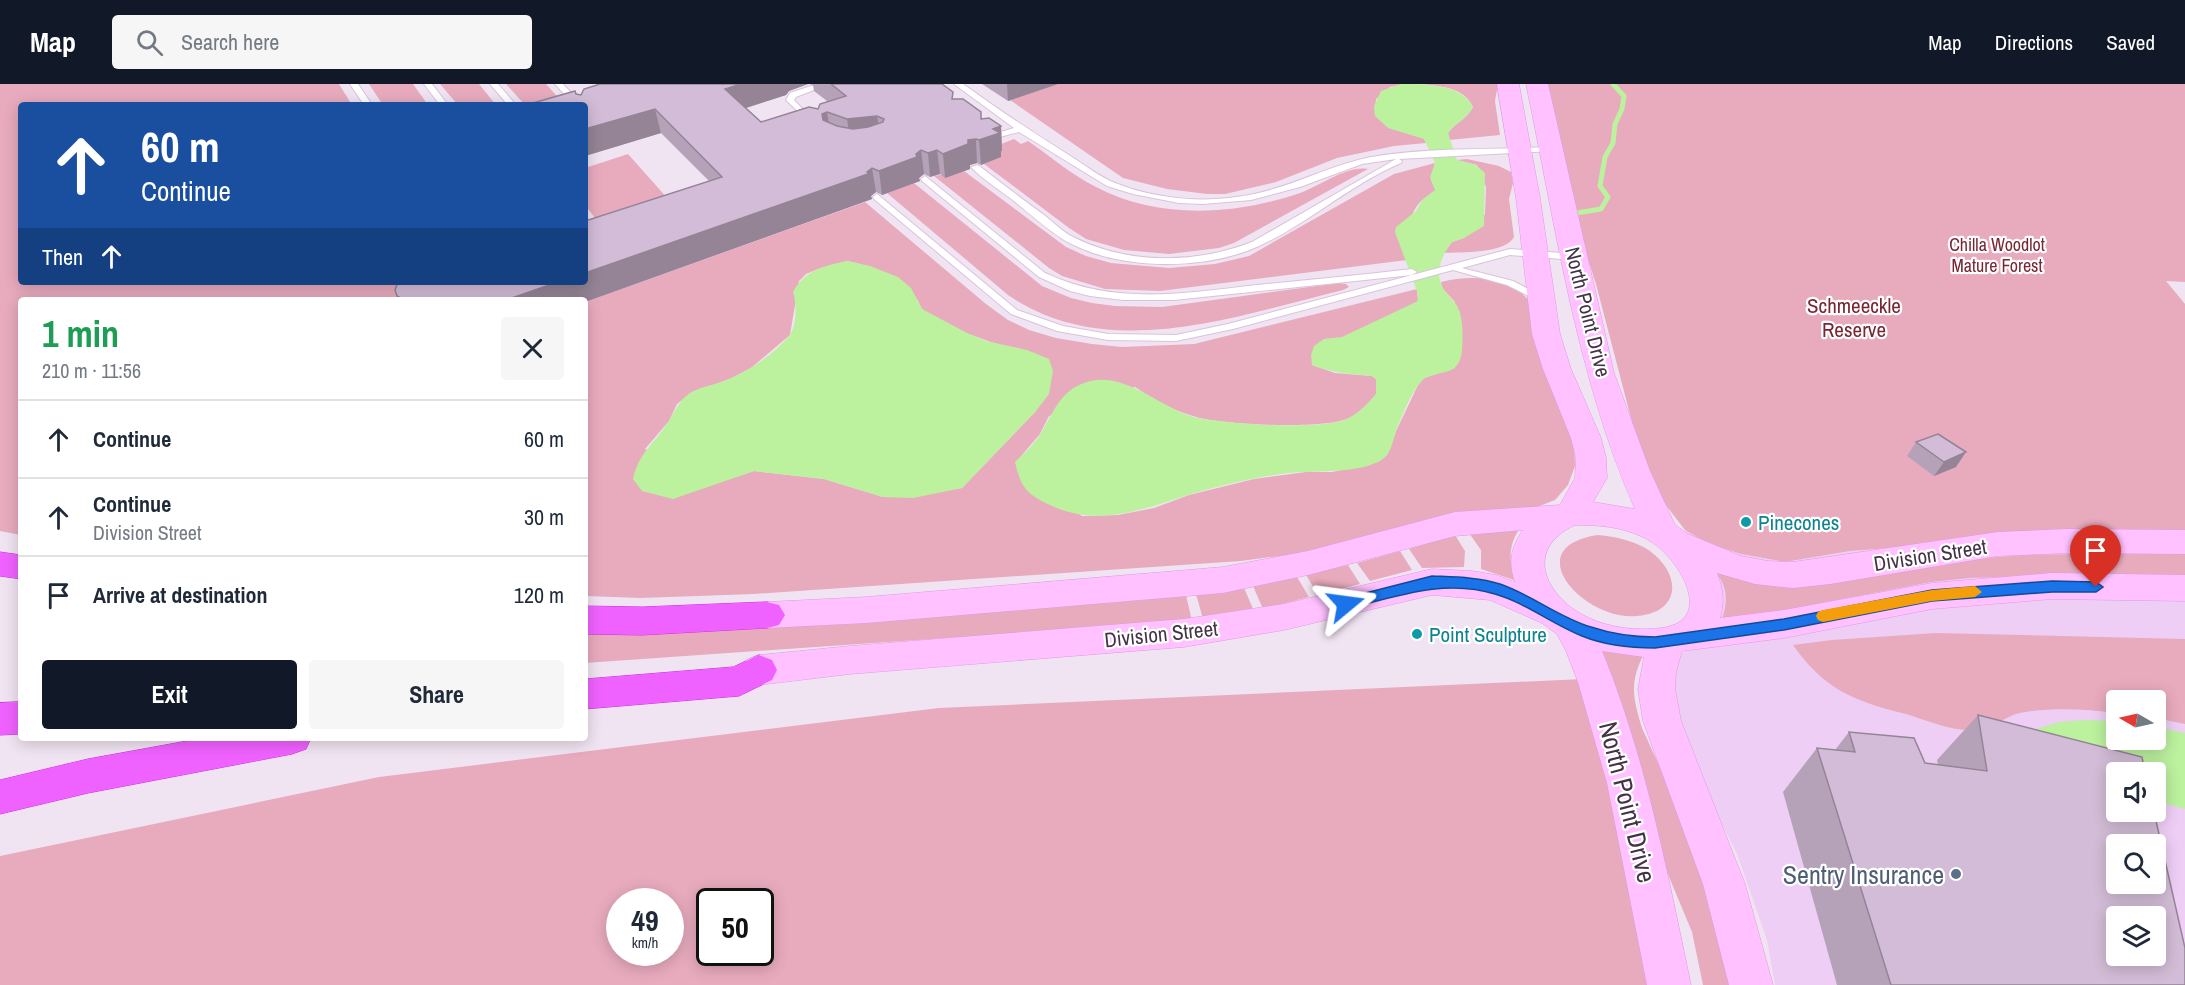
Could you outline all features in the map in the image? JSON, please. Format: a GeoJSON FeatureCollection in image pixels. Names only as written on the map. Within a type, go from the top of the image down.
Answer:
{"type":"FeatureCollection","features":[{"type":"Feature","properties":{"kind":"highway"},"geometry":{"type":"LineString","coordinates":[[0,564],[18,567]]}},
{"type":"Feature","properties":{"kind":"highway"},"geometry":{"type":"LineString","coordinates":[[588,620],[642,621],[767,615]]}},
{"type":"Feature","properties":{"kind":"highway"},"geometry":{"type":"LineString","coordinates":[[588,676],[741,664],[759,670]]}},
{"type":"Feature","properties":{"kind":"highway"},"geometry":{"type":"LineString","coordinates":[[588,694],[739,681],[759,670]]}},
{"type":"Feature","properties":{"kind":"highway"},"geometry":{"type":"LineString","coordinates":[[0,719],[18,718]]}},
{"type":"Feature","properties":{"kind":"highway"},"geometry":{"type":"LineString","coordinates":[[0,796],[87,776],[276,741]]}},
{"type":"Feature","properties":{"kind":"main road","name":"North Point Drive"},"geometry":{"type":"LineString","coordinates":[[1508,84],[1537,254],[1546,334],[1557,369],[1586,438],[1591,458],[1591,478],[1564,515]]}},
{"type":"Feature","properties":{"kind":"main road","name":"North Point Drive"},"geometry":{"type":"LineString","coordinates":[[1537,84],[1600,372],[1634,471],[1671,538]]}},
{"type":"Feature","properties":{"kind":"main road"},"geometry":{"type":"LineString","coordinates":[[767,615],[866,610],[1223,580],[1308,563],[1455,524],[1564,515],[1606,514],[1625,518],[1671,538],[1698,566],[1705,582],[1707,596],[1706,611],[1699,625],[1676,639],[1635,642],[1611,639],[1587,632],[1561,618],[1535,586],[1528,570],[1527,555],[1539,530],[1564,515]]}},
{"type":"Feature","properties":{"kind":"main road","name":"Division Street"},"geometry":{"type":"LineString","coordinates":[[1671,538],[1710,557],[1758,572],[1780,575],[1840,569],[1930,553],[2000,544],[2185,543]]}},
{"type":"Feature","properties":{"kind":"main road","name":"Division Street"},"geometry":{"type":"LineString","coordinates":[[759,670],[850,660],[1128,639],[1224,628],[1346,604],[1432,582],[1473,584],[1496,588],[1561,618]]}},
{"type":"Feature","properties":{"kind":"main road","name":"Division Street"},"geometry":{"type":"LineString","coordinates":[[1676,639],[1784,624],[1932,596],[2052,586],[2185,588]]}},
{"type":"Feature","properties":{"kind":"main road","name":"North Point Drive"},"geometry":{"type":"LineString","coordinates":[[1561,618],[1584,651],[1596,682],[1627,783],[1669,985]]}},
{"type":"Feature","properties":{"kind":"main road"},"geometry":{"type":"LineString","coordinates":[[1676,639],[1656,674],[1655,695],[1662,721],[1732,903],[1744,944],[1751,985]]}},
{"type":"Feature","properties":{"kind":"lane"},"geometry":{"type":"LineString","coordinates":[[354,84],[366,102]]}},
{"type":"Feature","properties":{"kind":"lane"},"geometry":{"type":"LineString","coordinates":[[428,84],[442,102]]}},
{"type":"Feature","properties":{"kind":"lane"},"geometry":{"type":"LineString","coordinates":[[494,84],[509,102]]}},
{"type":"Feature","properties":{"kind":"lane"},"geometry":{"type":"LineString","coordinates":[[559,84],[575,102]]}},
{"type":"Feature","properties":{"kind":"lane"},"geometry":{"type":"LineString","coordinates":[[958,84],[1020,129],[1110,184],[1145,195],[1189,201],[1213,202],[1254,198],[1296,186],[1353,164],[1461,152],[1552,149]]}},
{"type":"Feature","properties":{"kind":"lane"},"geometry":{"type":"LineString","coordinates":[[811,88],[797,93],[790,100],[819,129]]}},
{"type":"Feature","properties":{"kind":"lane"},"geometry":{"type":"LineString","coordinates":[[981,112],[991,108]]}},
{"type":"Feature","properties":{"kind":"lane"},"geometry":{"type":"LineString","coordinates":[[987,139],[1020,129]]}},
{"type":"Feature","properties":{"kind":"lane"},"geometry":{"type":"LineString","coordinates":[[975,167],[1068,238],[1083,246],[1120,257],[1186,260],[1225,255],[1255,244],[1384,167],[1423,155]]}},
{"type":"Feature","properties":{"kind":"lane"},"geometry":{"type":"LineString","coordinates":[[925,179],[1042,275],[1094,295],[1143,299],[1410,275],[1450,268],[1510,252],[1574,257]]}},
{"type":"Feature","properties":{"kind":"lane"},"geometry":{"type":"LineString","coordinates":[[877,197],[1014,312],[1061,329],[1108,337],[1176,338],[1229,327],[1410,275]]}},
{"type":"Feature","properties":{"kind":"lane"},"geometry":{"type":"LineString","coordinates":[[1450,268],[1510,283],[1542,299]]}},
{"type":"Feature","properties":{"kind":"shaded area"},"geometry":{"type":"Polygon","coordinates":[[[1401,84],[1431,85],[1452,90],[1468,99],[1473,107],[1448,133],[1457,160],[1476,165],[1485,173],[1484,226],[1452,242],[1442,258],[1439,270],[1440,282],[1458,307],[1460,314],[1463,341],[1460,360],[1451,370],[1432,375],[1420,383],[1407,405],[1385,457],[1369,466],[1336,471],[1288,473],[1249,480],[1138,510],[1103,516],[1068,512],[1030,493],[1020,478],[1015,462],[1040,435],[1066,394],[1079,385],[1094,380],[1109,380],[1124,384],[1194,417],[1249,424],[1297,425],[1337,422],[1353,416],[1370,401],[1376,394],[1376,379],[1372,376],[1319,368],[1312,365],[1311,355],[1314,346],[1324,339],[1342,337],[1418,301],[1418,294],[1395,232],[1396,227],[1416,211],[1422,200],[1435,190],[1430,177],[1435,163],[1424,139],[1388,128],[1375,116],[1374,106],[1381,91],[1401,84]]]}},
{"type":"Feature","properties":{"kind":"shaded area"},"geometry":{"type":"Polygon","coordinates":[[[847,261],[870,266],[898,277],[911,288],[922,309],[967,333],[986,341],[1027,350],[1049,359],[1053,371],[1049,394],[1036,411],[962,488],[913,498],[883,497],[824,479],[754,471],[673,499],[642,491],[633,479],[639,463],[682,400],[694,391],[745,371],[776,349],[789,336],[794,327],[796,309],[793,292],[798,285],[816,270],[847,261]]]}},
{"type":"Feature","properties":{"kind":"shaded area"},"geometry":{"type":"Polygon","coordinates":[[[1685,530],[1707,543],[1741,554],[1785,562],[1850,551],[2049,536],[2185,534],[2185,985],[1775,985],[1767,940],[1737,854],[1691,763],[1672,695],[1673,673],[1683,652],[1704,643],[1721,615],[1719,594],[1712,574],[1685,530]]]}},
{"type":"Feature","properties":{"kind":"shaded area"},"geometry":{"type":"Polygon","coordinates":[[[2106,721],[2106,750],[2166,750],[2166,729],[2185,733],[2185,809],[2166,804],[2166,762],[2106,762],[2106,768],[2023,733],[2059,722],[2106,721]]]}},
{"type":"Feature","properties":{"kind":"green space"},"geometry":{"type":"Polygon","coordinates":[[[0,84],[339,84],[350,102],[18,102],[18,285],[435,285],[419,297],[18,297],[18,534],[0,531],[0,84]]]}},
{"type":"Feature","properties":{"kind":"green space"},"geometry":{"type":"Polygon","coordinates":[[[369,84],[413,84],[426,102],[381,102],[369,84]]]}},
{"type":"Feature","properties":{"kind":"green space"},"geometry":{"type":"Polygon","coordinates":[[[440,84],[479,84],[494,102],[455,102],[440,84]]]}},
{"type":"Feature","properties":{"kind":"green space"},"geometry":{"type":"Polygon","coordinates":[[[506,84],[546,84],[562,102],[522,102],[506,84]]]}},
{"type":"Feature","properties":{"kind":"green space"},"geometry":{"type":"Polygon","coordinates":[[[1057,84],[1405,84],[1390,87],[1376,99],[1375,116],[1400,131],[1424,138],[1426,143],[1394,146],[1337,158],[1276,182],[1225,194],[1167,189],[1123,178],[1010,100],[1057,84]]]}},
{"type":"Feature","properties":{"kind":"green space"},"geometry":{"type":"Polygon","coordinates":[[[1421,84],[1498,84],[1495,101],[1500,135],[1449,140],[1448,133],[1473,107],[1469,100],[1458,91],[1421,84]]]}},
{"type":"Feature","properties":{"kind":"green space","name":"Schmeeckle Reserve"},"geometry":{"type":"Polygon","coordinates":[[[1537,84],[2185,84],[2185,282],[2166,281],[2185,304],[2185,534],[2049,536],[1850,551],[1785,562],[1741,554],[1707,543],[1685,530],[1655,491],[1633,426],[1596,284],[1552,149],[1537,84]]]}},
{"type":"Feature","properties":{"kind":"green space"},"geometry":{"type":"Polygon","coordinates":[[[1014,139],[1021,144],[1028,141],[1087,182],[1120,198],[1171,209],[1197,211],[1250,206],[1300,193],[1351,170],[1368,169],[1234,243],[1219,248],[1169,254],[1124,250],[1086,239],[984,164],[1000,157],[995,153],[1002,150],[996,146],[1014,139]]]}},
{"type":"Feature","properties":{"kind":"green space"},"geometry":{"type":"Polygon","coordinates":[[[628,154],[669,200],[598,222],[588,209],[588,167],[628,154]]]}},
{"type":"Feature","properties":{"kind":"green space"},"geometry":{"type":"Polygon","coordinates":[[[1467,159],[1499,166],[1511,172],[1513,183],[1509,199],[1514,237],[1502,247],[1444,253],[1452,242],[1464,238],[1485,214],[1486,187],[1477,165],[1457,160],[1467,159]]]}},
{"type":"Feature","properties":{"kind":"green space"},"geometry":{"type":"Polygon","coordinates":[[[1435,163],[1431,180],[1436,190],[1420,202],[1412,214],[1405,238],[1407,260],[1160,291],[1105,289],[1062,276],[934,176],[964,171],[1066,247],[1086,256],[1111,263],[1169,268],[1215,264],[1249,256],[1394,174],[1435,163]]]}},
{"type":"Feature","properties":{"kind":"green space"},"geometry":{"type":"Polygon","coordinates":[[[914,183],[1042,286],[1071,298],[1115,306],[1162,307],[1339,283],[1349,287],[1260,311],[1173,328],[1130,331],[1088,327],[1047,316],[1008,295],[887,193],[914,183]]]}},
{"type":"Feature","properties":{"kind":"green space"},"geometry":{"type":"Polygon","coordinates":[[[865,202],[1008,320],[1029,330],[1056,338],[1092,344],[1122,347],[1194,344],[1417,289],[1418,301],[1412,306],[1341,338],[1324,339],[1312,365],[1335,373],[1372,376],[1376,379],[1376,394],[1364,408],[1349,418],[1336,422],[1296,425],[1225,422],[1185,414],[1135,387],[1049,416],[1040,434],[1016,462],[1082,516],[1118,515],[1154,508],[1189,495],[1254,479],[1306,472],[1332,472],[1378,462],[1387,455],[1418,385],[1424,378],[1455,368],[1455,302],[1442,288],[1441,282],[1464,278],[1489,279],[1512,286],[1530,302],[1574,440],[1575,466],[1568,485],[1555,500],[1537,507],[1301,553],[1241,561],[754,594],[641,598],[588,596],[588,301],[865,202]],[[847,261],[806,274],[799,281],[790,335],[751,368],[730,379],[692,392],[677,404],[669,421],[645,449],[714,484],[754,471],[824,479],[883,497],[962,488],[1036,411],[1004,346],[940,321],[923,310],[916,298],[902,285],[866,266],[847,261]]]}},
{"type":"Feature","properties":{"kind":"green space"},"geometry":{"type":"Polygon","coordinates":[[[1521,527],[1514,540],[1511,553],[1512,567],[1517,581],[1481,569],[1481,550],[1469,533],[1521,527]]]}},
{"type":"Feature","properties":{"kind":"green space"},"geometry":{"type":"Polygon","coordinates":[[[1455,535],[1465,551],[1464,567],[1422,568],[1409,549],[1455,535]]]}},
{"type":"Feature","properties":{"kind":"green space"},"geometry":{"type":"Polygon","coordinates":[[[1598,535],[1638,544],[1660,561],[1672,581],[1669,600],[1662,608],[1637,616],[1617,614],[1597,607],[1580,596],[1567,582],[1560,567],[1562,553],[1574,542],[1598,535]]]}},
{"type":"Feature","properties":{"kind":"green space"},"geometry":{"type":"Polygon","coordinates":[[[1400,551],[1412,570],[1370,581],[1357,563],[1400,551]]]}},
{"type":"Feature","properties":{"kind":"green space"},"geometry":{"type":"Polygon","coordinates":[[[2185,554],[2185,576],[2061,575],[1969,578],[1931,582],[1721,622],[1726,595],[1722,582],[1713,570],[1751,582],[1795,588],[1973,559],[2023,555],[2185,554]]]}},
{"type":"Feature","properties":{"kind":"green space"},"geometry":{"type":"Polygon","coordinates":[[[1348,565],[1360,584],[1318,595],[1306,575],[1348,565]]]}},
{"type":"Feature","properties":{"kind":"green space"},"geometry":{"type":"Polygon","coordinates":[[[1297,577],[1309,597],[1263,609],[1253,586],[1297,577]]]}},
{"type":"Feature","properties":{"kind":"green space"},"geometry":{"type":"Polygon","coordinates":[[[1244,588],[1254,611],[1203,619],[1196,594],[1244,588]]]}},
{"type":"Feature","properties":{"kind":"green space"},"geometry":{"type":"Polygon","coordinates":[[[1186,595],[1192,621],[588,663],[588,630],[995,611],[1186,595]]]}},
{"type":"Feature","properties":{"kind":"green space"},"geometry":{"type":"Polygon","coordinates":[[[1936,633],[2185,639],[2185,724],[2166,720],[2166,690],[2106,690],[2106,712],[2056,709],[2032,711],[2015,715],[1978,730],[1949,727],[1869,703],[1840,691],[1816,672],[1793,645],[1936,633]]]}},
{"type":"Feature","properties":{"kind":"green space"},"geometry":{"type":"Polygon","coordinates":[[[1596,646],[1644,654],[1634,682],[1639,717],[1691,835],[1732,985],[1703,985],[1692,932],[1667,872],[1596,646]]]}},
{"type":"Feature","properties":{"kind":"green space"},"geometry":{"type":"Polygon","coordinates":[[[1583,679],[1609,762],[1650,985],[0,985],[0,856],[379,777],[939,708],[1583,679]]]}},
{"type":"Feature","properties":{"kind":"building"},"geometry":{"type":"Polygon","coordinates":[[[600,84],[741,84],[725,89],[761,122],[809,107],[818,109],[820,104],[846,96],[831,84],[942,84],[953,92],[952,99],[963,99],[981,112],[981,119],[989,118],[1001,126],[993,129],[1000,133],[979,140],[968,140],[968,144],[943,154],[937,150],[928,153],[921,150],[916,154],[917,157],[879,171],[872,168],[867,172],[868,174],[588,272],[588,220],[722,177],[655,109],[588,128],[588,102],[536,102],[575,91],[576,94],[581,95],[584,89],[600,84]],[[827,112],[822,114],[823,120],[853,129],[883,122],[884,119],[877,116],[847,119],[827,112]]]}},
{"type":"Feature","properties":{"kind":"building"},"geometry":{"type":"Polygon","coordinates":[[[397,285],[549,285],[515,297],[399,297],[395,290],[397,285]]]}},
{"type":"Feature","properties":{"kind":"building"},"geometry":{"type":"Polygon","coordinates":[[[1938,434],[1966,452],[1944,462],[1916,442],[1938,434]]]}},
{"type":"Feature","properties":{"kind":"building","name":"Sentry Insurance"},"geometry":{"type":"Polygon","coordinates":[[[1978,715],[2106,748],[2106,750],[2142,757],[2143,762],[2106,762],[2106,822],[2156,822],[2159,834],[2106,834],[2106,894],[2166,894],[2166,865],[2185,948],[2185,985],[1891,985],[1817,748],[1855,752],[1849,732],[1914,738],[1925,763],[1987,771],[1978,715]]]}},
{"type":"Feature","properties":{"kind":"waterway"},"geometry":{"type":"LineString","coordinates":[[1570,214],[1601,209],[1608,197],[1600,186],[1605,157],[1613,143],[1615,124],[1622,109],[1624,96],[1613,84]]}},
{"type":"Feature","properties":{"kind":"slow traffic"},"geometry":{"type":"LineString","coordinates":[[1823,616],[1932,596],[1975,592]]}},
{"type":"Feature","properties":{"kind":"place","name":"Pinecones"},"geometry":{"type":"Point","coordinates":[1746,522]}},
{"type":"Feature","properties":{"kind":"place","name":"Point Sculpture"},"geometry":{"type":"Point","coordinates":[1417,634]}},
{"type":"Feature","properties":{"kind":"place","name":"Sentry Insurance"},"geometry":{"type":"Point","coordinates":[1956,874]}},
{"type":"Feature","properties":{"kind":"route"},"geometry":{"type":"LineString","coordinates":[[1346,604],[1432,582],[1473,584],[1496,588],[1516,596],[1587,632],[1611,639],[1655,642],[1784,624],[1932,596],[2052,586],[2096,587]]}},
{"type":"Feature","properties":{"kind":"park label","name":"Chilla Woodlot Mature Forest"},"geometry":{"type":"Point","coordinates":[1997,254]}}]}
